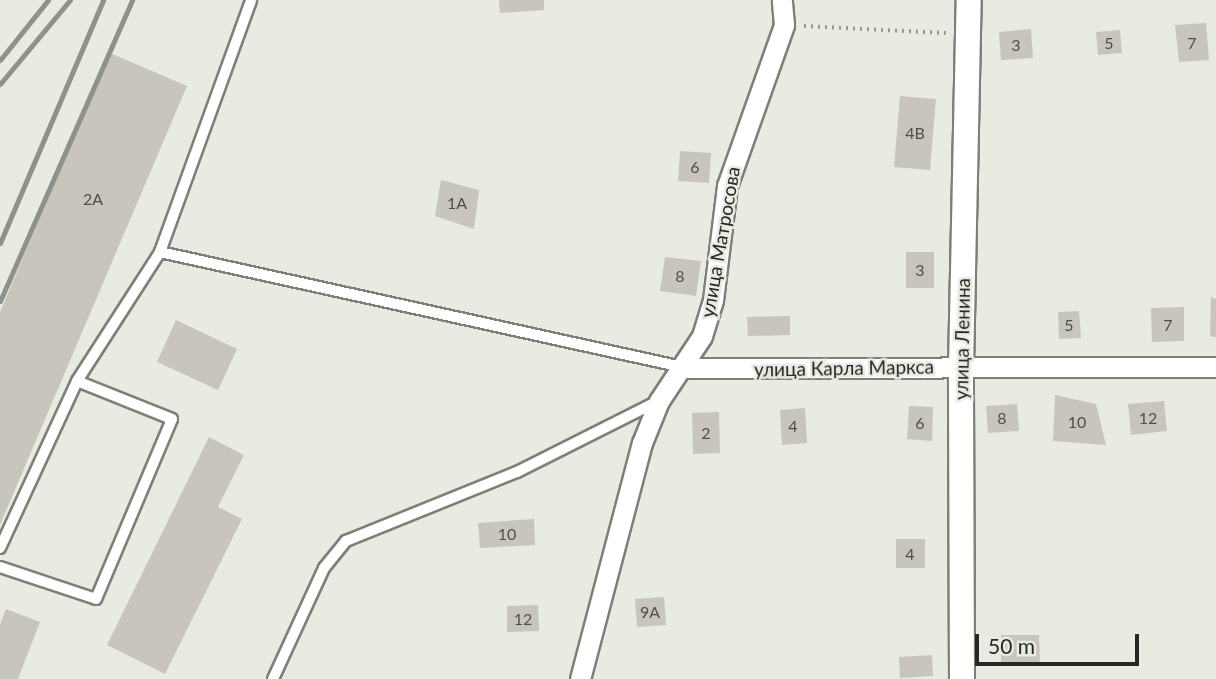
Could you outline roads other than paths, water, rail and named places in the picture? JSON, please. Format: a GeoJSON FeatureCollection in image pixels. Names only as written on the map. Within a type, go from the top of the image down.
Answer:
{"type":"FeatureCollection","features":[{"type":"Feature","properties":{"kind":"street","name":"улица Матросова"},"geometry":{"type":"LineString","coordinates":[[580,679],[642,443],[659,401],[702,336],[713,300],[727,186],[784,25],[782,0]]}},
{"type":"Feature","properties":{"kind":"street","name":"улица Ленина"},"geometry":{"type":"LineString","coordinates":[[962,679],[961,366],[969,0]]}},
{"type":"Feature","properties":{"kind":"street","name":"улица Карла Маркса"},"geometry":{"type":"LineString","coordinates":[[683,368],[1216,368]]}},
{"type":"Feature","properties":{"kind":"lane"},"geometry":{"type":"LineString","coordinates":[[0,548],[77,381],[160,252],[251,0]]}},
{"type":"Feature","properties":{"kind":"lane"},"geometry":{"type":"LineString","coordinates":[[160,252],[683,368]]}},
{"type":"Feature","properties":{"kind":"lane"},"geometry":{"type":"LineString","coordinates":[[0,566],[96,598],[172,419],[77,381]]}},
{"type":"Feature","properties":{"kind":"lane"},"geometry":{"type":"LineString","coordinates":[[273,679],[324,568],[346,541],[517,472],[659,401]]}},
{"type":"Feature","properties":{"kind":"railway"},"geometry":{"type":"LineString","coordinates":[[0,60],[48,0]]}},
{"type":"Feature","properties":{"kind":"railway"},"geometry":{"type":"LineString","coordinates":[[0,84],[70,0]]}},
{"type":"Feature","properties":{"kind":"railway"},"geometry":{"type":"LineString","coordinates":[[0,243],[103,0]]}},
{"type":"Feature","properties":{"kind":"railway"},"geometry":{"type":"LineString","coordinates":[[0,301],[132,0]]}}]}
